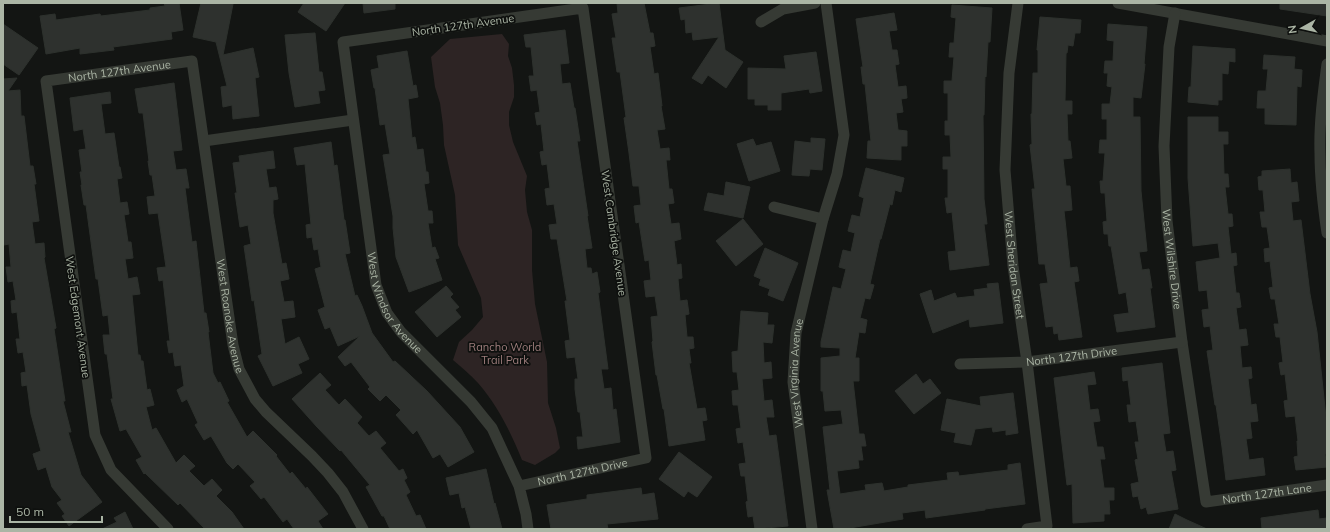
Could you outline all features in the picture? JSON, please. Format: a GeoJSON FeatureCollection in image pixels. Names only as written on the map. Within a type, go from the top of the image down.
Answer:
{"type":"FeatureCollection","features":[{"type":"Feature","properties":{"kind":"street"},"geometry":{"type":"LineString","coordinates":[[761,22],[783,8],[815,3]]}},
{"type":"Feature","properties":{"kind":"street","name":"West Virginia Avenue"},"geometry":{"type":"LineString","coordinates":[[812,529],[793,382],[796,333],[823,219],[837,174],[844,134],[826,3]]}},
{"type":"Feature","properties":{"kind":"street","name":"West Sheridan Street"},"geometry":{"type":"LineString","coordinates":[[1018,3],[1009,74],[1005,170],[1013,266],[1027,362],[1047,526],[1027,529]]}},
{"type":"Feature","properties":{"kind":"street"},"geometry":{"type":"LineString","coordinates":[[1118,3],[1327,41]]}},
{"type":"Feature","properties":{"kind":"street","name":"North 127th Avenue"},"geometry":{"type":"LineString","coordinates":[[343,42],[583,8]]}},
{"type":"Feature","properties":{"kind":"street","name":"West Cambridge Avenue"},"geometry":{"type":"LineString","coordinates":[[583,8],[646,458]]}},
{"type":"Feature","properties":{"kind":"street","name":"West Wilshire Drive"},"geometry":{"type":"LineString","coordinates":[[1175,13],[1169,47],[1164,146],[1167,221],[1182,342],[1206,502]]}},
{"type":"Feature","properties":{"kind":"street","name":"West Windsor Avenue"},"geometry":{"type":"LineString","coordinates":[[343,42],[376,285],[387,313],[401,332],[471,402],[492,428],[519,486],[528,529]]}},
{"type":"Feature","properties":{"kind":"street","name":"North 127th Avenue"},"geometry":{"type":"LineString","coordinates":[[46,81],[192,61]]}},
{"type":"Feature","properties":{"kind":"street","name":"West Roanoke Avenue"},"geometry":{"type":"LineString","coordinates":[[192,61],[233,345],[239,369],[258,403],[312,456],[343,492],[363,529]]}},
{"type":"Feature","properties":{"kind":"street"},"geometry":{"type":"LineString","coordinates":[[1327,64],[1322,104],[1319,152],[1327,233]]}},
{"type":"Feature","properties":{"kind":"street","name":"West Edgemont Avenue"},"geometry":{"type":"LineString","coordinates":[[46,81],[95,435],[111,470],[168,529]]}},
{"type":"Feature","properties":{"kind":"street"},"geometry":{"type":"LineString","coordinates":[[204,141],[353,120]]}},
{"type":"Feature","properties":{"kind":"street"},"geometry":{"type":"LineString","coordinates":[[774,207],[823,219]]}},
{"type":"Feature","properties":{"kind":"street","name":"North 127th Drive"},"geometry":{"type":"LineString","coordinates":[[960,364],[1027,362],[1182,342]]}},
{"type":"Feature","properties":{"kind":"street","name":"North 127th Drive"},"geometry":{"type":"LineString","coordinates":[[519,486],[646,458]]}},
{"type":"Feature","properties":{"kind":"street","name":"North 127th Lane"},"geometry":{"type":"LineString","coordinates":[[1206,502],[1327,485]]}},
{"type":"Feature","properties":{"kind":"green space","name":"Rancho World Trail Park"},"geometry":{"type":"Polygon","coordinates":[[[502,34],[509,44],[508,56],[512,68],[514,85],[514,97],[509,112],[509,125],[513,142],[527,176],[525,190],[527,212],[532,230],[532,270],[535,304],[547,362],[548,403],[556,428],[560,448],[555,453],[535,465],[522,460],[509,430],[492,401],[475,380],[453,360],[459,342],[483,317],[481,298],[458,245],[455,195],[444,145],[440,103],[435,87],[431,57],[450,39],[502,34]]]}},
{"type":"Feature","properties":{"kind":"building"},"geometry":{"type":"Polygon","coordinates":[[[164,3],[179,3],[183,30],[171,32],[172,39],[113,47],[114,50],[80,54],[80,48],[46,54],[40,16],[55,14],[56,20],[100,14],[101,16],[150,10],[150,8],[165,6],[164,3]]]}},
{"type":"Feature","properties":{"kind":"building"},"geometry":{"type":"Polygon","coordinates":[[[201,3],[233,4],[223,55],[253,48],[259,77],[255,78],[259,116],[233,119],[232,105],[223,107],[221,87],[227,86],[216,42],[193,37],[201,3]]]}},
{"type":"Feature","properties":{"kind":"building"},"geometry":{"type":"Polygon","coordinates":[[[304,3],[345,3],[326,31],[298,12],[304,3]]]}},
{"type":"Feature","properties":{"kind":"building"},"geometry":{"type":"Polygon","coordinates":[[[363,3],[395,3],[395,9],[364,13],[363,3]]]}},
{"type":"Feature","properties":{"kind":"building"},"geometry":{"type":"Polygon","coordinates":[[[617,3],[644,3],[650,33],[653,33],[655,46],[650,47],[654,74],[658,73],[665,129],[657,130],[660,149],[669,148],[670,160],[666,160],[669,189],[672,189],[674,203],[668,204],[671,224],[679,223],[681,239],[674,241],[677,265],[681,264],[682,278],[678,279],[680,301],[687,300],[689,314],[685,315],[687,337],[693,337],[694,348],[689,349],[691,363],[689,363],[697,409],[705,408],[707,420],[702,421],[705,440],[669,446],[664,409],[656,375],[652,342],[651,317],[658,316],[655,296],[646,297],[644,281],[651,280],[649,260],[645,261],[639,222],[636,223],[634,206],[641,205],[639,186],[633,186],[624,118],[626,117],[620,72],[617,72],[612,38],[616,38],[612,14],[618,13],[617,3]]]}},
{"type":"Feature","properties":{"kind":"building"},"geometry":{"type":"Polygon","coordinates":[[[719,3],[725,50],[743,62],[726,88],[708,75],[702,84],[692,78],[719,37],[693,40],[692,32],[686,33],[685,19],[681,20],[679,8],[719,3]]]}},
{"type":"Feature","properties":{"kind":"building"},"geometry":{"type":"Polygon","coordinates":[[[1280,3],[1327,3],[1327,16],[1280,9],[1280,3]]]}},
{"type":"Feature","properties":{"kind":"building"},"geometry":{"type":"Polygon","coordinates":[[[952,5],[992,8],[990,42],[988,42],[986,77],[985,76],[983,115],[984,199],[987,224],[984,224],[989,265],[950,270],[948,252],[956,251],[952,212],[947,213],[945,198],[948,198],[948,169],[943,169],[943,157],[951,157],[950,135],[945,135],[945,121],[948,121],[948,93],[944,93],[944,81],[952,81],[954,57],[949,57],[950,43],[954,43],[956,18],[951,17],[952,5]]]}},
{"type":"Feature","properties":{"kind":"building"},"geometry":{"type":"Polygon","coordinates":[[[894,13],[897,30],[889,31],[892,50],[897,50],[899,64],[895,65],[898,87],[906,86],[907,98],[901,99],[903,112],[896,113],[898,130],[907,131],[907,146],[901,146],[901,160],[867,158],[868,141],[871,141],[856,19],[894,13]]]}},
{"type":"Feature","properties":{"kind":"building"},"geometry":{"type":"Polygon","coordinates":[[[1040,17],[1081,20],[1080,33],[1075,33],[1073,46],[1068,45],[1066,53],[1065,101],[1072,101],[1072,114],[1067,114],[1068,141],[1070,141],[1072,158],[1063,159],[1066,186],[1070,186],[1072,210],[1064,211],[1070,268],[1077,267],[1079,281],[1074,282],[1082,337],[1059,340],[1058,333],[1054,334],[1053,326],[1046,327],[1040,284],[1048,283],[1045,264],[1039,264],[1032,189],[1035,189],[1030,145],[1032,144],[1031,114],[1033,73],[1038,73],[1037,50],[1040,17]]]}},
{"type":"Feature","properties":{"kind":"building"},"geometry":{"type":"Polygon","coordinates":[[[3,24],[38,48],[19,75],[3,64],[3,24]]]}},
{"type":"Feature","properties":{"kind":"building"},"geometry":{"type":"Polygon","coordinates":[[[1108,24],[1147,27],[1141,98],[1133,97],[1133,117],[1140,117],[1141,191],[1147,251],[1139,252],[1142,270],[1149,269],[1155,327],[1117,332],[1114,315],[1129,313],[1126,292],[1119,294],[1108,234],[1104,234],[1103,222],[1107,221],[1105,193],[1101,193],[1100,181],[1103,181],[1105,153],[1099,153],[1100,140],[1107,140],[1107,119],[1102,119],[1102,104],[1110,104],[1112,87],[1107,86],[1108,73],[1104,73],[1105,61],[1113,61],[1114,41],[1107,40],[1108,24]]]}},
{"type":"Feature","properties":{"kind":"building"},"geometry":{"type":"Polygon","coordinates":[[[565,30],[569,63],[560,64],[562,84],[570,83],[575,108],[580,141],[577,141],[592,248],[585,249],[587,268],[591,268],[592,274],[597,272],[600,292],[598,293],[608,369],[601,369],[604,389],[611,388],[613,410],[616,409],[620,442],[578,449],[577,437],[583,437],[575,389],[575,379],[578,379],[575,357],[567,358],[565,341],[570,340],[565,301],[567,301],[557,239],[551,239],[549,225],[557,224],[554,204],[547,205],[545,189],[550,188],[547,164],[542,165],[540,152],[544,151],[541,124],[537,125],[535,113],[540,112],[537,90],[531,91],[529,76],[534,76],[531,47],[526,47],[524,35],[565,30]]]}},
{"type":"Feature","properties":{"kind":"building"},"geometry":{"type":"Polygon","coordinates":[[[315,33],[319,72],[322,72],[325,90],[318,91],[320,103],[295,107],[289,73],[285,35],[315,33]]]}},
{"type":"Feature","properties":{"kind":"building"},"geometry":{"type":"Polygon","coordinates":[[[1193,46],[1235,49],[1235,62],[1229,61],[1228,74],[1222,73],[1222,100],[1218,100],[1218,105],[1188,102],[1189,87],[1191,87],[1193,46]]]}},
{"type":"Feature","properties":{"kind":"building"},"geometry":{"type":"Polygon","coordinates":[[[407,51],[413,86],[416,85],[418,97],[408,99],[412,138],[415,137],[417,150],[423,149],[426,172],[428,172],[429,183],[424,184],[428,211],[432,211],[433,223],[428,223],[432,248],[435,247],[439,258],[435,259],[442,280],[409,292],[396,257],[393,216],[383,155],[390,154],[385,124],[380,125],[371,70],[379,68],[377,56],[407,51]]]}},
{"type":"Feature","properties":{"kind":"building"},"geometry":{"type":"Polygon","coordinates":[[[816,52],[822,91],[810,93],[809,89],[781,93],[781,110],[768,110],[768,105],[755,105],[755,99],[748,99],[748,68],[786,69],[784,56],[816,52]]]}},
{"type":"Feature","properties":{"kind":"building"},"geometry":{"type":"Polygon","coordinates":[[[1264,55],[1295,57],[1294,69],[1302,70],[1301,87],[1297,86],[1296,125],[1265,124],[1265,108],[1257,108],[1258,91],[1266,91],[1268,69],[1263,69],[1264,55]]]}},
{"type":"Feature","properties":{"kind":"building"},"geometry":{"type":"Polygon","coordinates":[[[17,78],[8,91],[20,90],[21,116],[24,116],[30,166],[33,166],[36,184],[34,184],[39,221],[32,222],[35,244],[44,243],[44,258],[56,328],[54,329],[65,401],[63,401],[71,432],[68,432],[81,475],[102,502],[69,526],[62,516],[65,514],[57,503],[62,500],[52,487],[46,467],[38,470],[33,454],[41,451],[31,414],[27,385],[22,386],[21,373],[26,372],[23,352],[18,353],[16,339],[20,339],[17,312],[12,313],[11,301],[16,300],[13,281],[8,282],[6,267],[11,267],[9,244],[4,245],[3,238],[3,79],[17,78]]]}},
{"type":"Feature","properties":{"kind":"building"},"geometry":{"type":"Polygon","coordinates":[[[174,83],[182,150],[173,151],[176,170],[186,169],[189,188],[185,188],[192,242],[196,241],[204,313],[206,313],[209,332],[213,373],[218,383],[220,382],[229,401],[227,402],[247,437],[253,431],[277,455],[276,456],[290,474],[292,472],[306,489],[307,487],[328,514],[318,521],[323,529],[294,529],[287,519],[283,522],[264,497],[261,499],[250,486],[255,482],[238,464],[233,469],[227,463],[211,436],[204,440],[195,425],[198,423],[187,399],[182,402],[177,390],[184,386],[181,365],[175,366],[173,352],[169,353],[167,341],[170,341],[163,280],[159,281],[157,268],[166,267],[158,213],[149,214],[147,197],[155,196],[152,175],[150,175],[143,113],[139,113],[135,89],[174,83]]]}},
{"type":"Feature","properties":{"kind":"building"},"geometry":{"type":"Polygon","coordinates":[[[110,92],[111,103],[101,104],[105,134],[114,133],[122,178],[117,179],[120,203],[127,202],[129,214],[124,215],[128,242],[131,242],[133,258],[125,259],[128,279],[137,277],[140,294],[132,295],[138,355],[140,355],[141,361],[143,361],[147,390],[150,389],[154,405],[146,407],[152,430],[156,428],[176,463],[184,455],[195,466],[189,471],[204,486],[212,479],[222,490],[216,496],[232,512],[244,529],[205,529],[180,503],[178,505],[145,473],[144,474],[136,460],[142,457],[126,429],[120,431],[111,399],[113,399],[103,335],[110,335],[108,315],[103,316],[98,279],[96,279],[86,205],[84,205],[81,185],[80,172],[82,172],[79,150],[86,149],[83,129],[74,131],[70,98],[110,92]]]}},
{"type":"Feature","properties":{"kind":"building"},"geometry":{"type":"Polygon","coordinates":[[[1188,117],[1218,117],[1218,132],[1228,132],[1228,144],[1223,144],[1224,174],[1228,174],[1229,187],[1225,187],[1228,214],[1232,214],[1233,226],[1228,227],[1231,254],[1236,253],[1237,265],[1233,266],[1236,293],[1239,293],[1241,307],[1236,308],[1239,330],[1246,329],[1248,345],[1240,346],[1242,368],[1251,367],[1252,378],[1248,379],[1251,405],[1256,404],[1258,421],[1250,422],[1252,438],[1246,439],[1249,460],[1263,458],[1265,475],[1226,480],[1207,351],[1213,350],[1210,326],[1204,327],[1202,310],[1209,309],[1207,290],[1199,291],[1196,262],[1220,258],[1218,243],[1193,246],[1188,178],[1188,117]]]}},
{"type":"Feature","properties":{"kind":"building"},"geometry":{"type":"Polygon","coordinates":[[[811,138],[825,139],[822,170],[810,169],[809,176],[792,175],[795,141],[811,143],[811,138]]]}},
{"type":"Feature","properties":{"kind":"building"},"geometry":{"type":"Polygon","coordinates":[[[753,139],[756,146],[771,142],[780,171],[749,181],[737,144],[753,139]]]}},
{"type":"Feature","properties":{"kind":"building"},"geometry":{"type":"Polygon","coordinates":[[[331,142],[334,166],[337,165],[350,253],[345,254],[355,296],[357,295],[372,333],[393,362],[395,361],[427,391],[460,427],[474,452],[448,467],[440,454],[433,458],[417,430],[413,434],[396,415],[401,410],[386,395],[380,401],[368,389],[370,387],[351,362],[345,366],[338,357],[360,336],[338,346],[330,327],[325,329],[318,310],[325,307],[315,269],[321,267],[318,249],[314,250],[312,237],[307,238],[306,225],[311,224],[305,164],[297,165],[294,148],[331,142]]]}},
{"type":"Feature","properties":{"kind":"building"},"geometry":{"type":"Polygon","coordinates":[[[273,151],[275,168],[266,169],[269,188],[276,187],[278,199],[273,200],[273,213],[282,264],[286,263],[289,279],[280,281],[284,302],[293,301],[295,317],[281,319],[285,344],[299,337],[309,359],[298,364],[302,373],[273,386],[258,356],[262,354],[244,246],[251,244],[248,225],[240,227],[235,193],[237,193],[233,163],[240,162],[239,156],[273,151]]]}},
{"type":"Feature","properties":{"kind":"building"},"geometry":{"type":"Polygon","coordinates":[[[866,168],[904,178],[901,192],[895,190],[892,205],[890,204],[880,239],[870,284],[874,285],[870,299],[865,298],[860,318],[867,320],[865,333],[859,332],[855,358],[859,358],[859,381],[853,381],[859,434],[864,434],[866,446],[861,446],[863,460],[858,460],[859,468],[837,471],[840,494],[866,490],[865,485],[882,483],[884,491],[908,487],[908,485],[948,480],[947,473],[958,472],[959,476],[1008,470],[1008,465],[1020,463],[1025,504],[926,518],[925,510],[902,513],[903,519],[844,529],[834,529],[827,490],[830,490],[823,427],[843,424],[841,410],[825,411],[823,391],[821,391],[821,358],[840,356],[840,348],[821,347],[821,342],[833,287],[841,289],[846,269],[839,267],[843,250],[851,252],[855,233],[848,231],[852,215],[860,217],[864,198],[859,196],[866,168]]]}},
{"type":"Feature","properties":{"kind":"building"},"geometry":{"type":"Polygon","coordinates":[[[1290,169],[1291,183],[1297,182],[1299,201],[1291,202],[1293,221],[1301,220],[1310,294],[1317,332],[1327,427],[1327,454],[1325,454],[1327,467],[1296,470],[1294,457],[1298,456],[1298,441],[1295,416],[1286,417],[1284,401],[1288,400],[1285,374],[1281,375],[1279,363],[1283,362],[1280,337],[1276,337],[1274,324],[1279,324],[1275,299],[1271,299],[1269,288],[1273,287],[1270,261],[1265,262],[1264,249],[1270,248],[1267,227],[1262,227],[1260,212],[1265,212],[1263,190],[1259,190],[1258,177],[1262,176],[1262,171],[1290,169]]]}},
{"type":"Feature","properties":{"kind":"building"},"geometry":{"type":"Polygon","coordinates":[[[726,182],[750,187],[743,218],[704,210],[708,193],[724,196],[726,182]]]}},
{"type":"Feature","properties":{"kind":"building"},"geometry":{"type":"Polygon","coordinates":[[[743,219],[763,244],[736,266],[716,241],[743,219]]]}},
{"type":"Feature","properties":{"kind":"building"},"geometry":{"type":"Polygon","coordinates":[[[765,248],[798,263],[783,301],[768,295],[770,289],[759,285],[761,279],[754,276],[765,248]]]}},
{"type":"Feature","properties":{"kind":"building"},"geometry":{"type":"Polygon","coordinates":[[[998,283],[1003,323],[970,327],[969,319],[933,333],[920,294],[931,290],[934,301],[955,293],[957,298],[975,296],[974,290],[988,288],[987,284],[998,283]]]}},
{"type":"Feature","properties":{"kind":"building"},"geometry":{"type":"Polygon","coordinates":[[[446,286],[453,294],[450,297],[459,307],[455,310],[461,317],[437,337],[415,312],[446,286]]]}},
{"type":"Feature","properties":{"kind":"building"},"geometry":{"type":"Polygon","coordinates":[[[741,311],[768,313],[767,325],[774,325],[772,343],[763,342],[764,363],[771,362],[772,378],[762,379],[764,401],[772,400],[774,417],[766,417],[769,436],[776,435],[788,526],[755,529],[753,516],[748,517],[745,476],[741,476],[739,464],[746,463],[743,442],[738,443],[736,429],[741,428],[738,405],[733,405],[732,391],[739,390],[737,372],[733,372],[732,352],[738,351],[741,311]]]}},
{"type":"Feature","properties":{"kind":"building"},"geometry":{"type":"Polygon","coordinates":[[[1162,363],[1170,433],[1163,434],[1166,452],[1173,451],[1176,470],[1171,471],[1178,509],[1148,514],[1146,507],[1141,509],[1138,496],[1133,497],[1131,484],[1139,482],[1135,460],[1138,459],[1135,442],[1139,442],[1136,421],[1129,422],[1127,405],[1131,405],[1128,380],[1123,381],[1122,368],[1162,363]]]}},
{"type":"Feature","properties":{"kind":"building"},"geometry":{"type":"Polygon","coordinates":[[[1094,372],[1096,384],[1087,385],[1090,410],[1098,409],[1100,421],[1093,422],[1097,447],[1103,447],[1105,459],[1100,459],[1104,488],[1114,488],[1114,500],[1109,500],[1110,514],[1104,514],[1104,521],[1073,523],[1072,484],[1067,485],[1054,378],[1094,372]]]}},
{"type":"Feature","properties":{"kind":"building"},"geometry":{"type":"Polygon","coordinates":[[[320,373],[331,385],[325,390],[339,405],[345,399],[362,417],[357,423],[369,436],[376,431],[386,443],[380,448],[399,471],[403,469],[407,478],[404,480],[410,492],[406,495],[416,516],[420,515],[426,529],[390,529],[384,516],[382,516],[366,487],[370,485],[341,450],[340,451],[292,399],[320,373]]]}},
{"type":"Feature","properties":{"kind":"building"},"geometry":{"type":"Polygon","coordinates":[[[916,374],[923,384],[930,379],[941,393],[914,414],[895,391],[916,374]]]}},
{"type":"Feature","properties":{"kind":"building"},"geometry":{"type":"Polygon","coordinates":[[[1013,393],[1018,433],[1006,435],[1006,430],[993,432],[992,427],[975,429],[971,445],[954,442],[956,433],[941,430],[947,399],[981,406],[980,397],[1013,393]]]}},
{"type":"Feature","properties":{"kind":"building"},"geometry":{"type":"Polygon","coordinates":[[[679,452],[712,477],[697,497],[688,491],[684,497],[659,479],[679,452]]]}},
{"type":"Feature","properties":{"kind":"building"},"geometry":{"type":"Polygon","coordinates":[[[486,469],[494,504],[495,503],[502,529],[471,529],[465,507],[462,508],[459,493],[450,495],[446,478],[486,469]]]}},
{"type":"Feature","properties":{"kind":"building"},"geometry":{"type":"Polygon","coordinates":[[[641,488],[642,495],[654,493],[658,519],[607,524],[608,529],[551,529],[547,505],[587,499],[587,495],[641,488]]]}},
{"type":"Feature","properties":{"kind":"building"},"geometry":{"type":"Polygon","coordinates":[[[1318,510],[1319,519],[1327,518],[1327,529],[1262,529],[1261,518],[1318,510]]]}},
{"type":"Feature","properties":{"kind":"building"},"geometry":{"type":"Polygon","coordinates":[[[125,512],[133,529],[102,529],[117,522],[114,518],[125,512]]]}},
{"type":"Feature","properties":{"kind":"building"},"geometry":{"type":"Polygon","coordinates":[[[1175,514],[1187,520],[1207,529],[1169,529],[1175,514]]]}}]}
